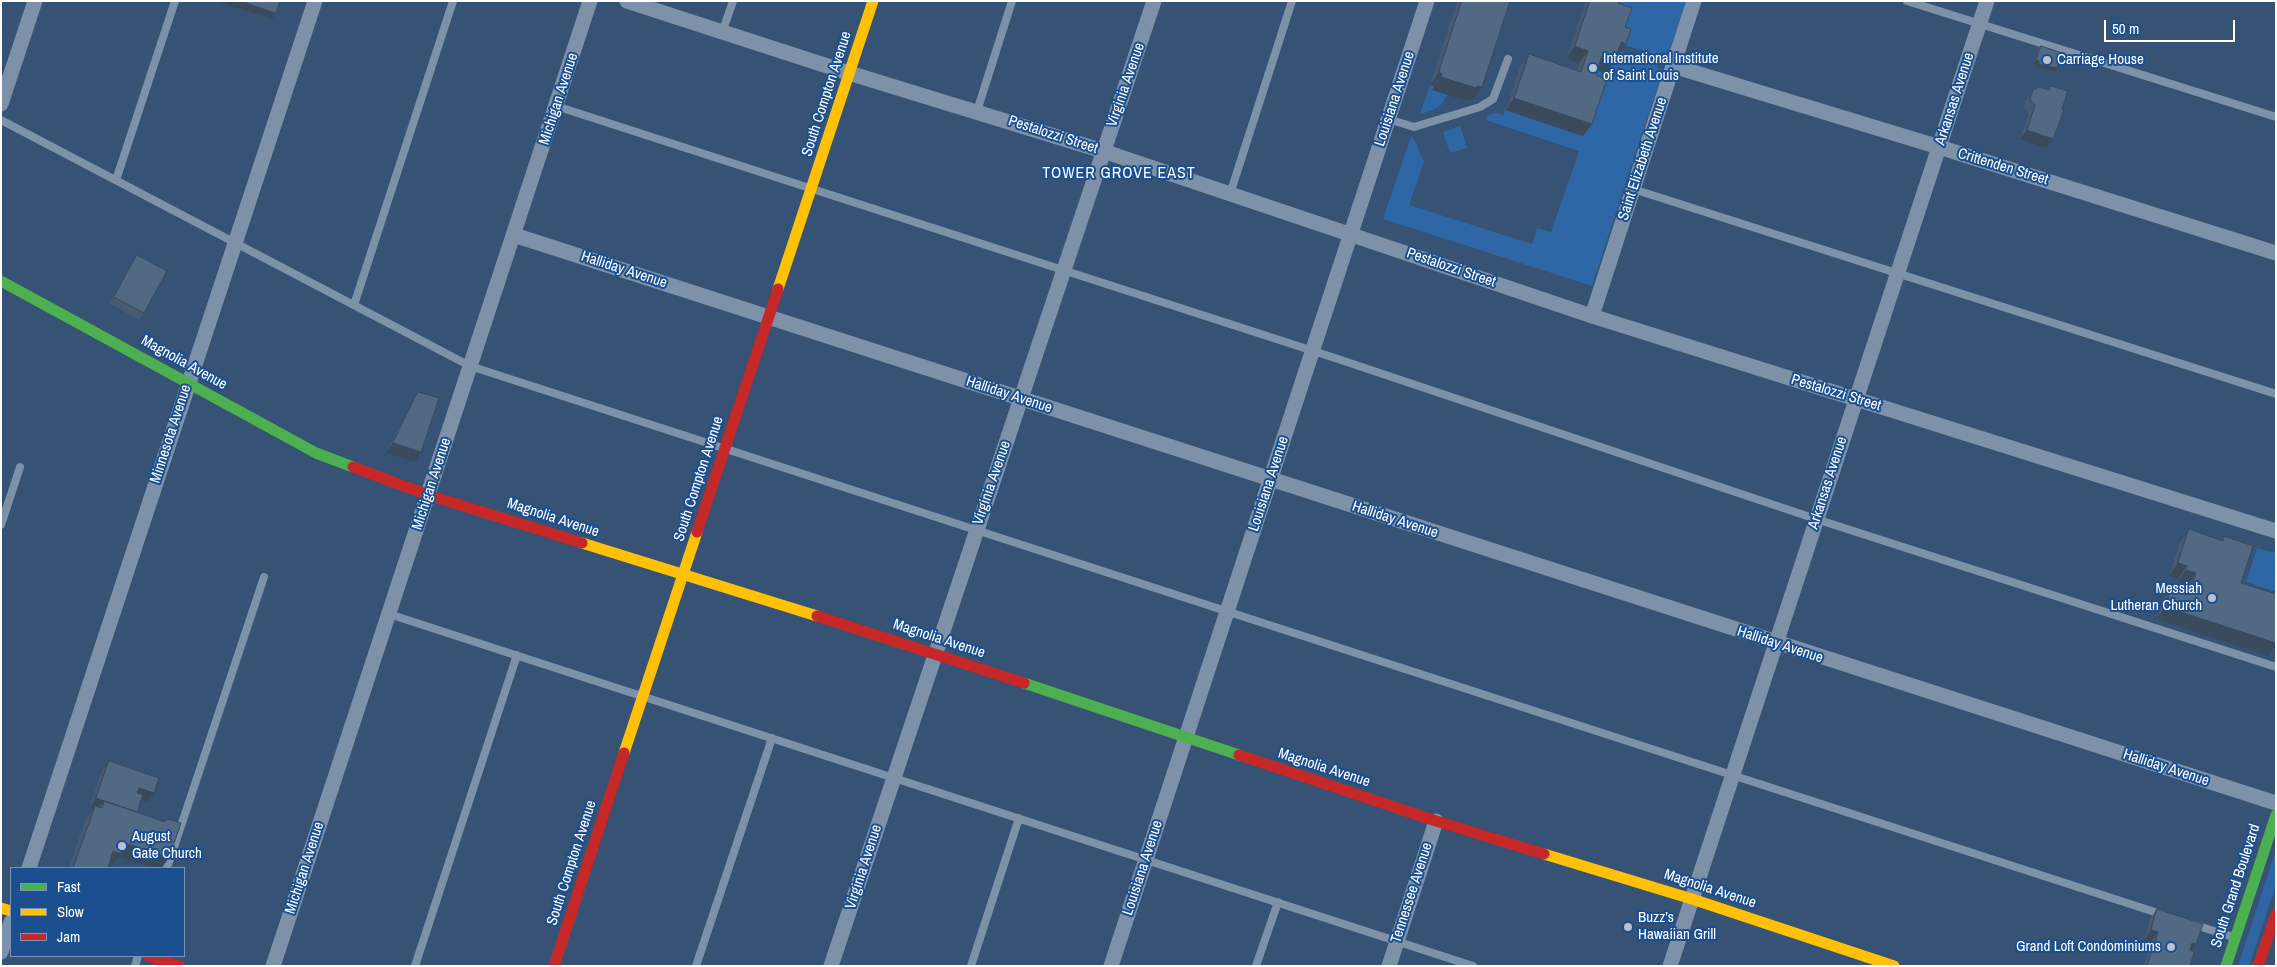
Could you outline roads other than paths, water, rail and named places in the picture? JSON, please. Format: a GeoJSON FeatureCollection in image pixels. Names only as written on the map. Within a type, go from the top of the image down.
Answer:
{"type":"FeatureCollection","features":[{"type":"Feature","properties":{"kind":"street"},"geometry":{"type":"LineString","coordinates":[[1,104],[35,1]]}},
{"type":"Feature","properties":{"kind":"street","name":"Minnesota Avenue"},"geometry":{"type":"LineString","coordinates":[[29,867],[315,1]]}},
{"type":"Feature","properties":{"kind":"street","name":"Michigan Avenue"},"geometry":{"type":"LineString","coordinates":[[273,966],[590,1]]}},
{"type":"Feature","properties":{"kind":"street","name":"Pestalozzi Street"},"geometry":{"type":"LineString","coordinates":[[627,1],[722,33],[1103,151],[1351,233],[1592,316],[2276,531]]}},
{"type":"Feature","properties":{"kind":"street","name":"South Compton Avenue"},"geometry":{"type":"LineString","coordinates":[[554,966],[873,1]]}},
{"type":"Feature","properties":{"kind":"street","name":"Virginia Avenue"},"geometry":{"type":"LineString","coordinates":[[831,966],[1154,1]]}},
{"type":"Feature","properties":{"kind":"street","name":"Louisiana Avenue"},"geometry":{"type":"LineString","coordinates":[[1111,966],[1427,1]]}},
{"type":"Feature","properties":{"kind":"street","name":"Saint Elizabeth Avenue"},"geometry":{"type":"LineString","coordinates":[[1592,316],[1694,1]]}},
{"type":"Feature","properties":{"kind":"street","name":"Arkansas Avenue"},"geometry":{"type":"LineString","coordinates":[[1670,966],[1986,1]]}},
{"type":"Feature","properties":{"kind":"street","name":"Crittenden Street"},"geometry":{"type":"LineString","coordinates":[[1673,66],[2276,253]]}},
{"type":"Feature","properties":{"kind":"street","name":"Halliday Avenue"},"geometry":{"type":"LineString","coordinates":[[514,235],[2276,804]]}},
{"type":"Feature","properties":{"kind":"street","name":"Magnolia Avenue"},"geometry":{"type":"LineString","coordinates":[[1,281],[316,453],[428,495],[935,653],[1436,821],[1692,899],[1894,966]]}},
{"type":"Feature","properties":{"kind":"street","name":"South Grand Boulevard"},"geometry":{"type":"LineString","coordinates":[[2226,966],[2276,815]]}},
{"type":"Feature","properties":{"kind":"street","name":"Tennessee Avenue"},"geometry":{"type":"LineString","coordinates":[[1389,966],[1436,821]]}},
{"type":"Feature","properties":{"kind":"street"},"geometry":{"type":"LineString","coordinates":[[2258,966],[2276,914]]}},
{"type":"Feature","properties":{"kind":"street"},"geometry":{"type":"LineString","coordinates":[[1,952],[10,925]]}},
{"type":"Feature","properties":{"kind":"street"},"geometry":{"type":"LineString","coordinates":[[151,957],[179,966]]}},
{"type":"Feature","properties":{"kind":"lane"},"geometry":{"type":"LineString","coordinates":[[116,180],[175,1]]}},
{"type":"Feature","properties":{"kind":"lane"},"geometry":{"type":"LineString","coordinates":[[354,305],[454,1]]}},
{"type":"Feature","properties":{"kind":"lane"},"geometry":{"type":"LineString","coordinates":[[722,33],[732,1]]}},
{"type":"Feature","properties":{"kind":"lane"},"geometry":{"type":"LineString","coordinates":[[977,111],[1012,1]]}},
{"type":"Feature","properties":{"kind":"lane"},"geometry":{"type":"LineString","coordinates":[[1230,194],[1292,1]]}},
{"type":"Feature","properties":{"kind":"lane"},"geometry":{"type":"LineString","coordinates":[[1907,1],[2276,117]]}},
{"type":"Feature","properties":{"kind":"lane"},"geometry":{"type":"LineString","coordinates":[[1388,120],[1414,127],[1480,108],[1493,99],[1508,59]]}},
{"type":"Feature","properties":{"kind":"lane"},"geometry":{"type":"LineString","coordinates":[[556,106],[810,190],[1312,351],[1816,520],[2276,667]]}},
{"type":"Feature","properties":{"kind":"lane"},"geometry":{"type":"LineString","coordinates":[[1,120],[470,366],[2175,918]]}},
{"type":"Feature","properties":{"kind":"lane"},"geometry":{"type":"LineString","coordinates":[[1633,189],[2276,394]]}},
{"type":"Feature","properties":{"kind":"lane"},"geometry":{"type":"LineString","coordinates":[[1,525],[20,467]]}},
{"type":"Feature","properties":{"kind":"lane"},"geometry":{"type":"LineString","coordinates":[[167,867],[264,577]]}},
{"type":"Feature","properties":{"kind":"lane"},"geometry":{"type":"LineString","coordinates":[[389,614],[1473,966]]}},
{"type":"Feature","properties":{"kind":"lane"},"geometry":{"type":"LineString","coordinates":[[415,966],[517,655]]}},
{"type":"Feature","properties":{"kind":"lane"},"geometry":{"type":"LineString","coordinates":[[696,966],[772,738]]}},
{"type":"Feature","properties":{"kind":"lane"},"geometry":{"type":"LineString","coordinates":[[971,966],[1018,818]]}},
{"type":"Feature","properties":{"kind":"lane"},"geometry":{"type":"LineString","coordinates":[[1256,966],[1278,902]]}},
{"type":"Feature","properties":{"kind":"lane"},"geometry":{"type":"LineString","coordinates":[[2184,921],[2235,938]]}},
{"type":"Feature","properties":{"kind":"place","name":"Carriage House"},"geometry":{"type":"Point","coordinates":[2047,60]}},
{"type":"Feature","properties":{"kind":"place","name":"International Institute of Saint Louis"},"geometry":{"type":"Point","coordinates":[1593,68]}},
{"type":"Feature","properties":{"kind":"place","name":"Messiah Lutheran Church"},"geometry":{"type":"Point","coordinates":[2212,598]}},
{"type":"Feature","properties":{"kind":"place","name":"August Gate Church"},"geometry":{"type":"Point","coordinates":[122,846]}},
{"type":"Feature","properties":{"kind":"place","name":"Buzz’s Hawaiian Grill"},"geometry":{"type":"Point","coordinates":[1628,927]}},
{"type":"Feature","properties":{"kind":"place","name":"Grand Loft Condominiums"},"geometry":{"type":"Point","coordinates":[2171,947]}},
{"type":"Feature","properties":{"kind":"district","name":"TOWER GROVE EAST"},"geometry":{"type":"Point","coordinates":[1119,174]}}]}
